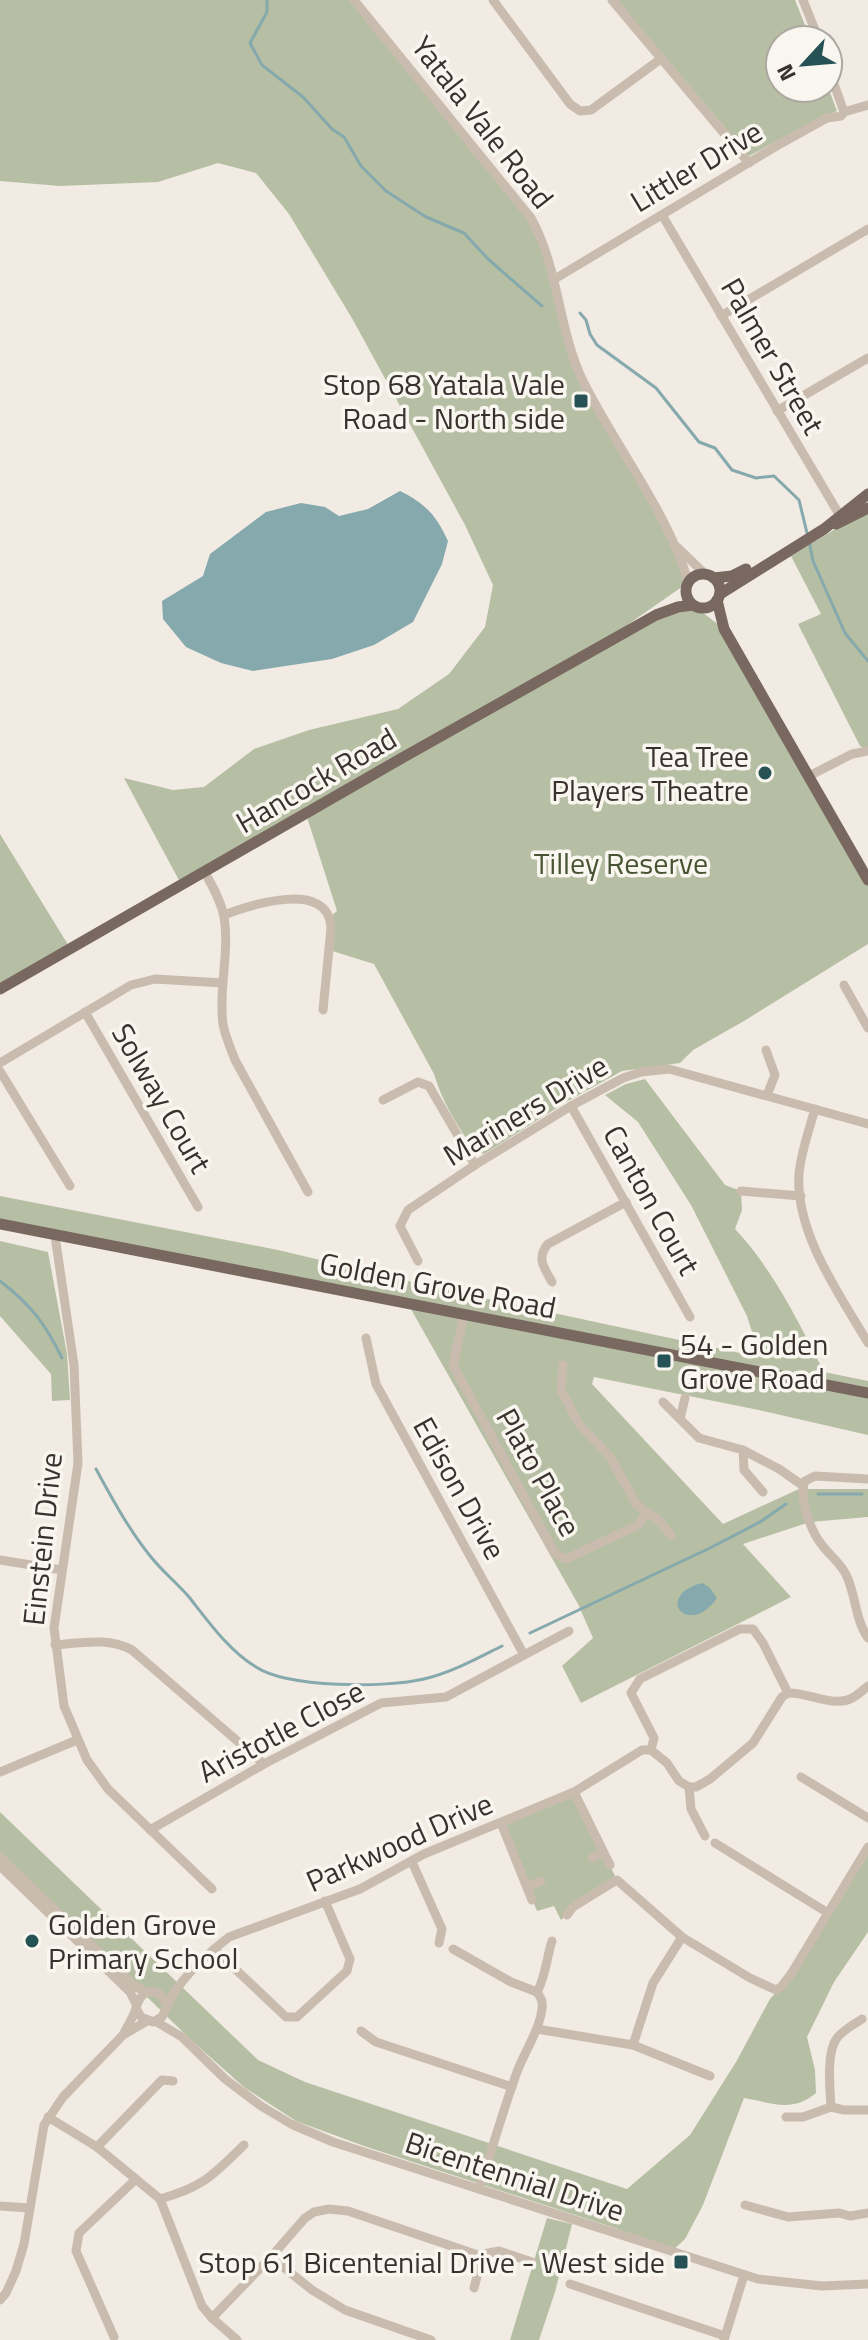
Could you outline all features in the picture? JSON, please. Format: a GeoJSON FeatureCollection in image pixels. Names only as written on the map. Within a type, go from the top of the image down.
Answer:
{"type":"FeatureCollection","features":[{"type":"Feature","properties":{"kind":"main road"},"geometry":{"type":"LineString","coordinates":[[696,607],[711,606],[718,597],[772,560],[841,518],[868,494]]}},
{"type":"Feature","properties":{"kind":"main road"},"geometry":{"type":"LineString","coordinates":[[841,518],[868,508]]}},
{"type":"Feature","properties":{"kind":"main road"},"geometry":{"type":"LineString","coordinates":[[724,629],[686,597],[686,585],[696,574],[732,576],[772,560]]}},
{"type":"Feature","properties":{"kind":"main road"},"geometry":{"type":"LineString","coordinates":[[709,576],[719,585],[724,629],[866,871]]}},
{"type":"Feature","properties":{"kind":"main road","name":"Hancock Road"},"geometry":{"type":"LineString","coordinates":[[656,615],[686,585]]}},
{"type":"Feature","properties":{"kind":"main road","name":"Hancock Road"},"geometry":{"type":"LineString","coordinates":[[0,989],[656,615],[678,607],[696,607]]}},
{"type":"Feature","properties":{"kind":"main road","name":"Golden Grove Road"},"geometry":{"type":"LineString","coordinates":[[0,1224],[868,1393]]}},
{"type":"Feature","properties":{"kind":"street","name":"Yatala Vale Road"},"geometry":{"type":"LineString","coordinates":[[354,0],[531,218],[544,247],[583,380],[675,544],[686,585]]}},
{"type":"Feature","properties":{"kind":"street"},"geometry":{"type":"LineString","coordinates":[[493,0],[570,104],[580,111],[591,110],[662,58]]}},
{"type":"Feature","properties":{"kind":"street"},"geometry":{"type":"LineString","coordinates":[[612,0],[749,163]]}},
{"type":"Feature","properties":{"kind":"street"},"geometry":{"type":"LineString","coordinates":[[803,0],[813,24]]}},
{"type":"Feature","properties":{"kind":"street"},"geometry":{"type":"LineString","coordinates":[[841,104],[844,112]]}},
{"type":"Feature","properties":{"kind":"street","name":"Littler Drive"},"geometry":{"type":"LineString","coordinates":[[553,280],[827,118],[868,105]]}},
{"type":"Feature","properties":{"kind":"street","name":"Palmer Street"},"geometry":{"type":"LineString","coordinates":[[662,215],[841,518]]}},
{"type":"Feature","properties":{"kind":"street"},"geometry":{"type":"LineString","coordinates":[[721,316],[868,229]]}},
{"type":"Feature","properties":{"kind":"street"},"geometry":{"type":"LineString","coordinates":[[777,411],[868,358]]}},
{"type":"Feature","properties":{"kind":"street","name":"Yatala Vale Road"},"geometry":{"type":"LineString","coordinates":[[675,544],[709,576]]}},
{"type":"Feature","properties":{"kind":"street"},"geometry":{"type":"LineString","coordinates":[[809,776],[852,754],[868,751]]}},
{"type":"Feature","properties":{"kind":"street"},"geometry":{"type":"LineString","coordinates":[[204,871],[224,915],[223,1025],[235,1060],[308,1192]]}},
{"type":"Feature","properties":{"kind":"street"},"geometry":{"type":"LineString","coordinates":[[224,915],[263,902],[287,899],[310,902],[326,912],[331,928],[323,1010]]}},
{"type":"Feature","properties":{"kind":"street"},"geometry":{"type":"LineString","coordinates":[[0,1063],[131,985],[155,979],[223,983]]}},
{"type":"Feature","properties":{"kind":"street"},"geometry":{"type":"LineString","coordinates":[[844,985],[868,1028]]}},
{"type":"Feature","properties":{"kind":"street","name":"Solway Court"},"geometry":{"type":"LineString","coordinates":[[85,1012],[198,1207]]}},
{"type":"Feature","properties":{"kind":"street"},"geometry":{"type":"LineString","coordinates":[[766,1050],[775,1075],[767,1095]]}},
{"type":"Feature","properties":{"kind":"street","name":"Mariners Drive"},"geometry":{"type":"LineString","coordinates":[[418,1261],[400,1226],[408,1210],[571,1106],[623,1078],[641,1072],[669,1069],[868,1124]]}},
{"type":"Feature","properties":{"kind":"street"},"geometry":{"type":"LineString","coordinates":[[0,1071],[70,1186]]}},
{"type":"Feature","properties":{"kind":"street"},"geometry":{"type":"LineString","coordinates":[[383,1100],[418,1082],[429,1086],[475,1165]]}},
{"type":"Feature","properties":{"kind":"street","name":"Canton Court"},"geometry":{"type":"LineString","coordinates":[[571,1106],[690,1317]]}},
{"type":"Feature","properties":{"kind":"street"},"geometry":{"type":"LineString","coordinates":[[815,1109],[800,1169],[807,1225],[819,1257],[868,1343]]}},
{"type":"Feature","properties":{"kind":"street"},"geometry":{"type":"LineString","coordinates":[[741,1191],[801,1196]]}},
{"type":"Feature","properties":{"kind":"street"},"geometry":{"type":"LineString","coordinates":[[552,1282],[541,1260],[548,1244],[626,1202]]}},
{"type":"Feature","properties":{"kind":"street","name":"Einstein Drive"},"geometry":{"type":"LineString","coordinates":[[55,1236],[74,1365],[78,1463],[54,1628],[64,1706],[87,1760],[108,1789],[212,1889]]}},
{"type":"Feature","properties":{"kind":"street","name":"Plato Place"},"geometry":{"type":"LineString","coordinates":[[464,1315],[454,1369],[555,1554],[566,1559],[578,1554],[637,1525],[646,1512]]}},
{"type":"Feature","properties":{"kind":"street","name":"Edison Drive"},"geometry":{"type":"LineString","coordinates":[[366,1338],[376,1384],[524,1655]]}},
{"type":"Feature","properties":{"kind":"street"},"geometry":{"type":"LineString","coordinates":[[563,1365],[561,1390],[578,1422],[610,1457],[635,1502],[671,1535]]}},
{"type":"Feature","properties":{"kind":"street"},"geometry":{"type":"LineString","coordinates":[[680,1419],[685,1398]]}},
{"type":"Feature","properties":{"kind":"street"},"geometry":{"type":"LineString","coordinates":[[663,1402],[699,1438],[743,1450],[802,1485]]}},
{"type":"Feature","properties":{"kind":"street"},"geometry":{"type":"LineString","coordinates":[[743,1450],[744,1470],[763,1492]]}},
{"type":"Feature","properties":{"kind":"street"},"geometry":{"type":"LineString","coordinates":[[868,1479],[815,1476],[802,1485],[815,1536],[842,1566],[868,1638]]}},
{"type":"Feature","properties":{"kind":"street"},"geometry":{"type":"LineString","coordinates":[[0,1560],[62,1570]]}},
{"type":"Feature","properties":{"kind":"street"},"geometry":{"type":"LineString","coordinates":[[788,1693],[753,1629],[740,1629],[640,1679],[631,1693],[654,1738],[651,1750],[667,1763],[679,1781],[696,1787],[753,1743],[782,1697],[788,1693],[850,1700],[868,1686]]}},
{"type":"Feature","properties":{"kind":"street","name":"Aristotle Close"},"geometry":{"type":"LineString","coordinates":[[150,1830],[264,1764],[381,1703],[446,1697],[569,1631]]}},
{"type":"Feature","properties":{"kind":"street"},"geometry":{"type":"LineString","coordinates":[[55,1645],[99,1642],[121,1644],[132,1650],[264,1764]]}},
{"type":"Feature","properties":{"kind":"street"},"geometry":{"type":"LineString","coordinates":[[0,1772],[77,1740]]}},
{"type":"Feature","properties":{"kind":"street","name":"Parkwood Drive"},"geometry":{"type":"LineString","coordinates":[[166,2009],[176,1989],[229,1937],[360,1889],[424,1854],[574,1792],[642,1750],[651,1750]]}},
{"type":"Feature","properties":{"kind":"street"},"geometry":{"type":"LineString","coordinates":[[801,1777],[868,1818]]}},
{"type":"Feature","properties":{"kind":"street"},"geometry":{"type":"LineString","coordinates":[[689,1787],[691,1809],[705,1836]]}},
{"type":"Feature","properties":{"kind":"street"},"geometry":{"type":"LineString","coordinates":[[574,1792],[610,1865]]}},
{"type":"Feature","properties":{"kind":"street"},"geometry":{"type":"LineString","coordinates":[[501,1823],[532,1900]]}},
{"type":"Feature","properties":{"kind":"street"},"geometry":{"type":"LineString","coordinates":[[715,1843],[828,1913]]}},
{"type":"Feature","properties":{"kind":"street"},"geometry":{"type":"LineString","coordinates":[[567,1915],[573,1907],[617,1880],[682,1937],[776,1990],[791,1974],[868,1847]]}},
{"type":"Feature","properties":{"kind":"street"},"geometry":{"type":"LineString","coordinates":[[592,1858],[603,1852]]}},
{"type":"Feature","properties":{"kind":"street"},"geometry":{"type":"LineString","coordinates":[[0,1857],[133,1985],[145,1992]]}},
{"type":"Feature","properties":{"kind":"street"},"geometry":{"type":"LineString","coordinates":[[412,1862],[445,1932],[439,1943]]}},
{"type":"Feature","properties":{"kind":"street"},"geometry":{"type":"LineString","coordinates":[[0,1866],[130,1992],[141,2017],[151,2021]]}},
{"type":"Feature","properties":{"kind":"street"},"geometry":{"type":"LineString","coordinates":[[527,1887],[541,1881]]}},
{"type":"Feature","properties":{"kind":"street"},"geometry":{"type":"LineString","coordinates":[[214,1949],[286,2017],[297,2017],[347,1971],[350,1959],[325,1901]]}},
{"type":"Feature","properties":{"kind":"street"},"geometry":{"type":"LineString","coordinates":[[633,2045],[653,1983],[682,1937]]}},
{"type":"Feature","properties":{"kind":"street"},"geometry":{"type":"LineString","coordinates":[[537,1992],[552,1941]]}},
{"type":"Feature","properties":{"kind":"street"},"geometry":{"type":"LineString","coordinates":[[453,1949],[511,1982],[537,1992],[543,2000],[537,2029],[524,2053],[479,2189]]}},
{"type":"Feature","properties":{"kind":"street","name":"Parkwood Drive"},"geometry":{"type":"LineString","coordinates":[[161,1995],[176,1989]]}},
{"type":"Feature","properties":{"kind":"street"},"geometry":{"type":"LineString","coordinates":[[0,2312],[2,2299],[16,2271],[24,2244],[44,2125],[48,2117],[63,2097],[123,2035],[162,2017],[166,2009],[161,1995],[151,1991],[140,1996],[123,2035]]}},
{"type":"Feature","properties":{"kind":"street","name":"Bicentennial Drive"},"geometry":{"type":"LineString","coordinates":[[166,2009],[182,2037]]}},
{"type":"Feature","properties":{"kind":"street"},"geometry":{"type":"LineString","coordinates":[[831,2107],[832,2045],[843,2031],[862,2019]]}},
{"type":"Feature","properties":{"kind":"street","name":"Bicentennial Drive"},"geometry":{"type":"LineString","coordinates":[[151,2021],[182,2037],[234,2086],[261,2106],[291,2124],[333,2142],[744,2275],[807,2285],[867,2284]]}},
{"type":"Feature","properties":{"kind":"street"},"geometry":{"type":"LineString","coordinates":[[537,2029],[633,2045],[710,2076]]}},
{"type":"Feature","properties":{"kind":"street"},"geometry":{"type":"LineString","coordinates":[[361,2031],[376,2042],[512,2087]]}},
{"type":"Feature","properties":{"kind":"street"},"geometry":{"type":"LineString","coordinates":[[97,2147],[165,2077]]}},
{"type":"Feature","properties":{"kind":"street"},"geometry":{"type":"LineString","coordinates":[[786,2117],[803,2117],[831,2107],[868,2110]]}},
{"type":"Feature","properties":{"kind":"street"},"geometry":{"type":"LineString","coordinates":[[48,2117],[97,2147],[160,2199],[202,2306],[237,2340]]}},
{"type":"Feature","properties":{"kind":"street"},"geometry":{"type":"LineString","coordinates":[[160,2199],[186,2192],[203,2183],[244,2145]]}},
{"type":"Feature","properties":{"kind":"street"},"geometry":{"type":"LineString","coordinates":[[114,2337],[76,2251],[76,2241],[79,2233],[136,2179]]}},
{"type":"Feature","properties":{"kind":"street"},"geometry":{"type":"LineString","coordinates":[[745,2205],[788,2217],[868,2213]]}},
{"type":"Feature","properties":{"kind":"street"},"geometry":{"type":"LineString","coordinates":[[0,2206],[29,2208]]}},
{"type":"Feature","properties":{"kind":"street"},"geometry":{"type":"LineString","coordinates":[[212,2318],[305,2218],[314,2212],[329,2209],[348,2211],[478,2255],[499,2251],[532,2262]]}},
{"type":"Feature","properties":{"kind":"street"},"geometry":{"type":"LineString","coordinates":[[474,2288],[479,2269],[478,2255]]}},
{"type":"Feature","properties":{"kind":"street"},"geometry":{"type":"LineString","coordinates":[[271,2257],[312,2290],[345,2310],[431,2340]]}},
{"type":"Feature","properties":{"kind":"street"},"geometry":{"type":"LineString","coordinates":[[570,2284],[724,2338],[744,2275]]}},
{"type":"Feature","properties":{"kind":"green space","name":"Tilley Reserve"},"geometry":{"type":"Polygon","coordinates":[[[0,0],[355,0],[538,231],[574,357],[682,552],[686,584],[590,651],[656,615],[693,605],[724,629],[868,880],[868,944],[693,1050],[680,1063],[622,1071],[484,1154],[475,1151],[451,1114],[434,1074],[374,964],[329,950],[330,917],[337,911],[306,814],[181,884],[124,778],[173,790],[204,787],[254,749],[309,730],[398,709],[449,674],[485,627],[493,585],[465,525],[353,320],[289,214],[256,173],[218,163],[158,182],[60,186],[0,181],[0,0]]]}},
{"type":"Feature","properties":{"kind":"green space"},"geometry":{"type":"Polygon","coordinates":[[[617,0],[795,0],[805,24],[764,24],[764,104],[834,104],[837,111],[749,156],[617,0]]]}},
{"type":"Feature","properties":{"kind":"green space"},"geometry":{"type":"Polygon","coordinates":[[[868,509],[868,751],[860,746],[798,624],[821,614],[791,556],[868,509]]]}},
{"type":"Feature","properties":{"kind":"green space"},"geometry":{"type":"Polygon","coordinates":[[[0,834],[70,948],[0,989],[0,834]]]}},
{"type":"Feature","properties":{"kind":"green space"},"geometry":{"type":"Polygon","coordinates":[[[645,1079],[725,1185],[741,1191],[742,1210],[735,1229],[773,1279],[824,1372],[868,1381],[868,1435],[594,1377],[592,1384],[723,1524],[799,1489],[868,1489],[868,1517],[810,1522],[743,1544],[791,1597],[581,1703],[562,1666],[593,1638],[578,1604],[408,1304],[0,1223],[0,1196],[278,1250],[442,1289],[754,1356],[753,1335],[747,1316],[691,1205],[638,1122],[605,1095],[626,1084],[645,1079]]]}},
{"type":"Feature","properties":{"kind":"green space"},"geometry":{"type":"Polygon","coordinates":[[[0,1241],[48,1252],[67,1354],[70,1400],[52,1401],[51,1374],[0,1316],[0,1241]]]}},
{"type":"Feature","properties":{"kind":"green space"},"geometry":{"type":"Polygon","coordinates":[[[574,1792],[617,1880],[573,1907],[561,1920],[554,1906],[537,1911],[501,1823],[574,1792]]]}},
{"type":"Feature","properties":{"kind":"green space"},"geometry":{"type":"Polygon","coordinates":[[[0,1812],[258,2060],[305,2082],[627,2189],[690,2135],[736,2062],[770,1999],[781,1987],[868,1847],[868,1932],[834,1982],[807,2037],[815,2070],[816,2093],[790,2105],[744,2098],[703,2205],[685,2239],[672,2251],[615,2228],[296,2121],[245,2088],[191,2040],[0,1853],[0,1812]]]}},
{"type":"Feature","properties":{"kind":"green space"},"geometry":{"type":"Polygon","coordinates":[[[547,2218],[572,2224],[555,2292],[539,2340],[510,2340],[547,2218]]]}},
{"type":"Feature","properties":{"kind":"water"},"geometry":{"type":"Polygon","coordinates":[[[400,491],[429,511],[448,541],[442,564],[413,622],[374,645],[332,659],[253,671],[221,663],[186,647],[163,619],[162,601],[203,576],[210,554],[266,512],[301,503],[325,507],[339,516],[368,509],[400,491]]]}},
{"type":"Feature","properties":{"kind":"water"},"geometry":{"type":"Polygon","coordinates":[[[702,1583],[717,1598],[706,1610],[696,1615],[680,1611],[680,1597],[687,1589],[702,1583]]]}},
{"type":"Feature","properties":{"kind":"waterway"},"geometry":{"type":"LineString","coordinates":[[267,0],[267,12],[250,43],[262,65],[303,97],[332,129],[344,137],[361,166],[386,191],[426,217],[464,233],[488,259],[542,306]]}},
{"type":"Feature","properties":{"kind":"waterway"},"geometry":{"type":"LineString","coordinates":[[580,313],[597,345],[656,388],[699,442],[715,448],[732,470],[756,478],[774,476],[799,500],[807,533]]}},
{"type":"Feature","properties":{"kind":"waterway"},"geometry":{"type":"LineString","coordinates":[[809,541],[813,561],[845,633],[868,661]]}},
{"type":"Feature","properties":{"kind":"waterway"},"geometry":{"type":"LineString","coordinates":[[0,1281],[36,1315],[62,1358]]}},
{"type":"Feature","properties":{"kind":"waterway"},"geometry":{"type":"LineString","coordinates":[[96,1469],[128,1525],[155,1562],[228,1644],[256,1667],[271,1674],[338,1684],[407,1682],[444,1673],[502,1646]]}},
{"type":"Feature","properties":{"kind":"waterway"},"geometry":{"type":"LineString","coordinates":[[818,1494],[862,1494]]}},
{"type":"Feature","properties":{"kind":"waterway"},"geometry":{"type":"LineString","coordinates":[[530,1633],[710,1548],[760,1522],[786,1504]]}},
{"type":"Feature","properties":{"kind":"place","name":"Stop 68 Yatala Vale Road - North side"},"geometry":{"type":"Point","coordinates":[581,401]}},
{"type":"Feature","properties":{"kind":"place","name":"Tea Tree Players Theatre"},"geometry":{"type":"Point","coordinates":[765,773]}},
{"type":"Feature","properties":{"kind":"place","name":"54 - Golden Grove Road"},"geometry":{"type":"Point","coordinates":[664,1361]}},
{"type":"Feature","properties":{"kind":"place","name":"Golden Grove Primary School"},"geometry":{"type":"Point","coordinates":[32,1941]}},
{"type":"Feature","properties":{"kind":"place","name":"Stop 61 Bicentenial Drive - West side"},"geometry":{"type":"Point","coordinates":[681,2262]}}]}
